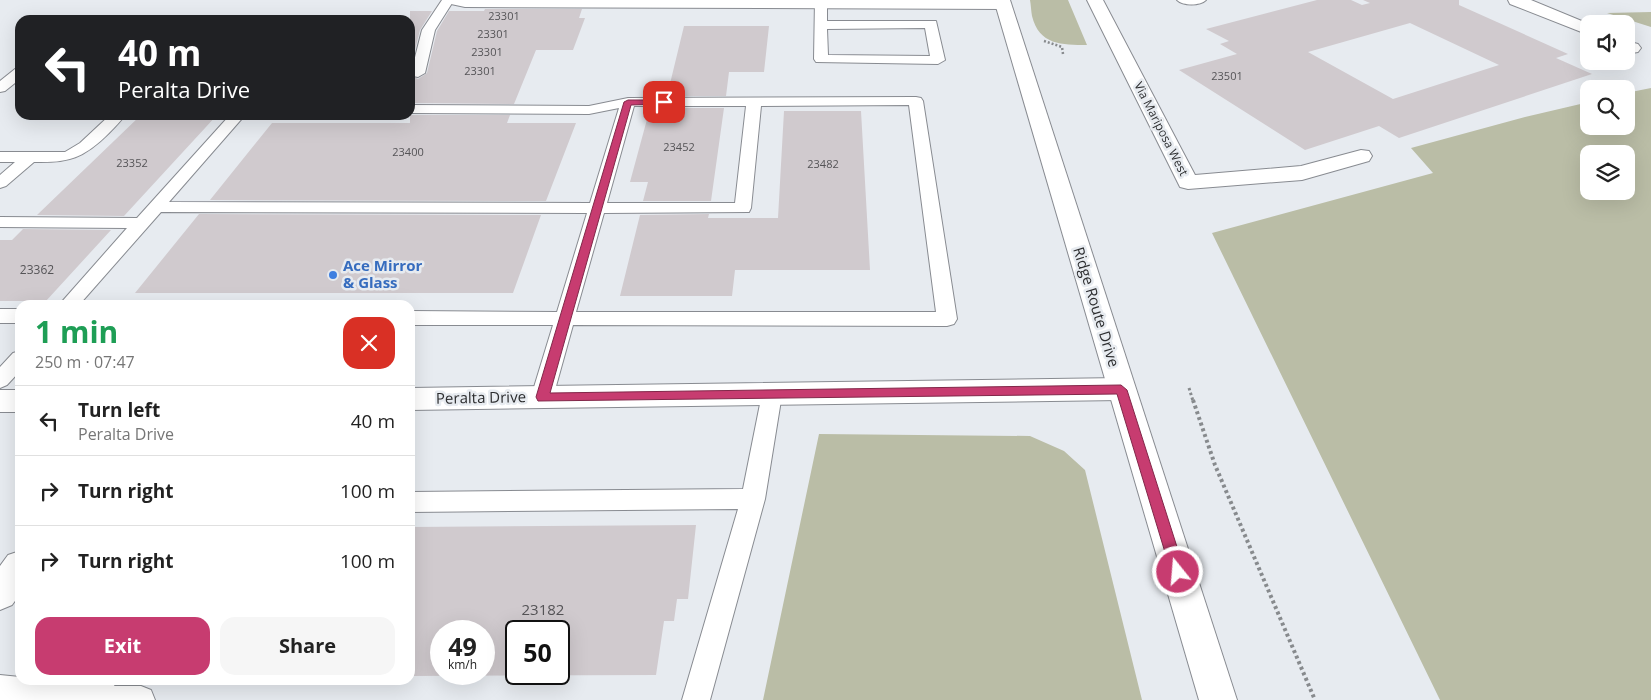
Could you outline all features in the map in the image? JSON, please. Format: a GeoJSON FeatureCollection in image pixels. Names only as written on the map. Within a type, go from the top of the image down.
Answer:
{"type":"FeatureCollection","features":[{"type":"Feature","properties":{"kind":"street"},"geometry":{"type":"LineString","coordinates":[[456,0],[465,2],[1003,2]]}},
{"type":"Feature","properties":{"kind":"street","name":"Via Mariposa West"},"geometry":{"type":"LineString","coordinates":[[1095,0],[1188,182],[1302,173],[1361,156]]}},
{"type":"Feature","properties":{"kind":"street"},"geometry":{"type":"LineString","coordinates":[[1516,0],[1580,26]]}},
{"type":"Feature","properties":{"kind":"street","name":"Ridge Route Drive"},"geometry":{"type":"LineString","coordinates":[[1003,2],[1218,700]]}},
{"type":"Feature","properties":{"kind":"street","name":"Peralta Drive"},"geometry":{"type":"LineString","coordinates":[[415,399],[1121,390]]}},
{"type":"Feature","properties":{"kind":"street"},"geometry":{"type":"LineString","coordinates":[[0,401],[15,401]]}},
{"type":"Feature","properties":{"kind":"street"},"geometry":{"type":"LineString","coordinates":[[0,594],[15,573]]}},
{"type":"Feature","properties":{"kind":"lane"},"geometry":{"type":"LineString","coordinates":[[418,74],[423,63],[428,33],[437,14],[448,0]]}},
{"type":"Feature","properties":{"kind":"lane"},"geometry":{"type":"LineString","coordinates":[[1183,0],[1200,0]]}},
{"type":"Feature","properties":{"kind":"lane"},"geometry":{"type":"LineString","coordinates":[[820,2],[821,59],[938,60],[931,24],[821,25]]}},
{"type":"Feature","properties":{"kind":"lane"},"geometry":{"type":"LineString","coordinates":[[415,109],[589,110],[628,102],[916,101],[947,319],[415,318]]}},
{"type":"Feature","properties":{"kind":"lane"},"geometry":{"type":"LineString","coordinates":[[542,397],[628,102]]}},
{"type":"Feature","properties":{"kind":"lane"},"geometry":{"type":"LineString","coordinates":[[156,207],[743,208],[754,102]]}},
{"type":"Feature","properties":{"kind":"lane"},"geometry":{"type":"LineString","coordinates":[[0,157],[62,157],[73,154],[113,120]]}},
{"type":"Feature","properties":{"kind":"lane"},"geometry":{"type":"LineString","coordinates":[[72,300],[234,120]]}},
{"type":"Feature","properties":{"kind":"lane"},"geometry":{"type":"LineString","coordinates":[[0,183],[30,157]]}},
{"type":"Feature","properties":{"kind":"lane"},"geometry":{"type":"LineString","coordinates":[[0,222],[141,223]]}},
{"type":"Feature","properties":{"kind":"lane"},"geometry":{"type":"LineString","coordinates":[[0,316],[15,316]]}},
{"type":"Feature","properties":{"kind":"lane"},"geometry":{"type":"LineString","coordinates":[[0,380],[15,364]]}},
{"type":"Feature","properties":{"kind":"lane"},"geometry":{"type":"LineString","coordinates":[[696,700],[753,499],[772,394]]}},
{"type":"Feature","properties":{"kind":"lane"},"geometry":{"type":"LineString","coordinates":[[415,502],[753,499]]}},
{"type":"Feature","properties":{"kind":"lane"},"geometry":{"type":"LineString","coordinates":[[0,688],[95,693],[141,700]]}},
{"type":"Feature","properties":{"kind":"path"},"geometry":{"type":"LineString","coordinates":[[1189,388],[1216,465],[1316,700]]}},
{"type":"Feature","properties":{"kind":"green space"},"geometry":{"type":"Polygon","coordinates":[[[1030,0],[1068,0],[1087,45],[1069,45],[1046,38],[1035,26],[1030,0]]]}},
{"type":"Feature","properties":{"kind":"green space"},"geometry":{"type":"Polygon","coordinates":[[[1651,12],[1651,27],[1635,22],[1635,15],[1613,15],[1607,13],[1651,12]]]}},
{"type":"Feature","properties":{"kind":"green space"},"geometry":{"type":"Polygon","coordinates":[[[1651,88],[1651,700],[1440,700],[1212,233],[1433,173],[1411,148],[1580,104],[1580,135],[1635,135],[1635,91],[1651,88]]]}},
{"type":"Feature","properties":{"kind":"green space"},"geometry":{"type":"Polygon","coordinates":[[[819,434],[1030,436],[1064,451],[1085,470],[1142,700],[763,700],[819,434]]]}},
{"type":"Feature","properties":{"kind":"building"},"geometry":{"type":"Polygon","coordinates":[[[1317,0],[1351,0],[1362,5],[1370,3],[1363,0],[1459,0],[1459,5],[1568,54],[1556,58],[1592,74],[1399,138],[1379,126],[1305,150],[1179,70],[1237,54],[1220,44],[1229,41],[1206,29],[1317,0]],[[1410,23],[1308,52],[1393,99],[1499,65],[1410,23]]]}},
{"type":"Feature","properties":{"kind":"building"},"geometry":{"type":"Polygon","coordinates":[[[485,9],[582,9],[579,18],[585,18],[573,50],[536,50],[514,104],[415,103],[415,78],[418,79],[427,73],[437,31],[449,11],[484,11],[485,9]]]}},
{"type":"Feature","properties":{"kind":"building"},"geometry":{"type":"Polygon","coordinates":[[[410,11],[432,11],[420,30],[415,50],[415,15],[410,15],[410,11]]]}},
{"type":"Feature","properties":{"kind":"building"},"geometry":{"type":"Polygon","coordinates":[[[684,26],[769,26],[764,72],[729,72],[726,96],[667,96],[684,26]]]}},
{"type":"Feature","properties":{"kind":"building"},"geometry":{"type":"Polygon","coordinates":[[[664,108],[724,108],[711,201],[643,201],[648,182],[630,182],[649,112],[663,112],[664,108]]]}},
{"type":"Feature","properties":{"kind":"building"},"geometry":{"type":"Polygon","coordinates":[[[784,111],[861,111],[870,270],[735,270],[732,296],[620,296],[640,215],[709,214],[708,218],[778,218],[784,111]]]}},
{"type":"Feature","properties":{"kind":"building"},"geometry":{"type":"Polygon","coordinates":[[[415,115],[510,115],[507,123],[576,123],[546,201],[210,200],[272,123],[410,123],[410,120],[415,120],[415,115]]]}},
{"type":"Feature","properties":{"kind":"building"},"geometry":{"type":"Polygon","coordinates":[[[136,120],[212,120],[124,216],[37,215],[136,120]]]}},
{"type":"Feature","properties":{"kind":"building"},"geometry":{"type":"Polygon","coordinates":[[[199,214],[541,215],[513,293],[135,293],[199,214]]]}},
{"type":"Feature","properties":{"kind":"building"},"geometry":{"type":"Polygon","coordinates":[[[23,229],[111,230],[47,300],[0,301],[0,240],[12,240],[23,229]]]}},
{"type":"Feature","properties":{"kind":"building"},"geometry":{"type":"Polygon","coordinates":[[[696,525],[688,599],[677,599],[674,621],[664,621],[656,675],[570,675],[570,620],[505,620],[505,676],[495,676],[495,620],[430,620],[430,676],[415,676],[415,527],[696,525]]]}},
{"type":"Feature","properties":{"kind":"place","name":"Ace Mirror & Glass"},"geometry":{"type":"Point","coordinates":[333,275]}},
{"type":"Feature","properties":{"kind":"route"},"geometry":{"type":"LineString","coordinates":[[664,102],[628,102],[542,397],[1121,390],[1178,572]]}}]}
